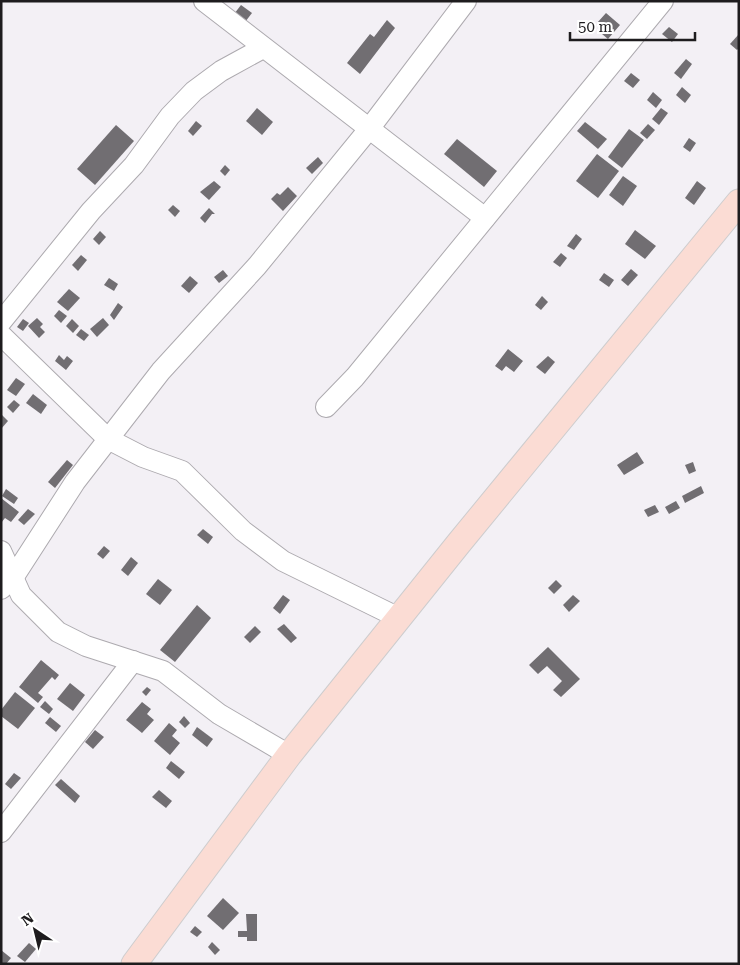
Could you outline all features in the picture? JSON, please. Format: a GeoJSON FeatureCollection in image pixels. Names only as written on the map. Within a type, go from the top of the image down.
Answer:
{"type":"FeatureCollection","features":[{"type":"Feature","properties":{"kind":"main road"},"geometry":{"type":"LineString","coordinates":[[134,964],[289,755],[739,202]]}},
{"type":"Feature","properties":{"kind":"street"},"geometry":{"type":"LineString","coordinates":[[204,1],[485,218]]}},
{"type":"Feature","properties":{"kind":"street"},"geometry":{"type":"LineString","coordinates":[[7,584],[75,482],[161,371],[257,266],[370,129],[466,1]]}},
{"type":"Feature","properties":{"kind":"street"},"geometry":{"type":"LineString","coordinates":[[326,407],[354,377],[663,1]]}},
{"type":"Feature","properties":{"kind":"street"},"geometry":{"type":"LineString","coordinates":[[1,322],[91,211],[134,165],[170,116],[194,92],[221,71],[263,48]]}},
{"type":"Feature","properties":{"kind":"street"},"geometry":{"type":"LineString","coordinates":[[1,335],[108,439],[143,456],[182,471],[243,531],[283,560],[399,618]]}},
{"type":"Feature","properties":{"kind":"street"},"geometry":{"type":"LineString","coordinates":[[1,551],[7,584],[21,595],[58,632],[86,646],[163,671],[219,714],[289,755]]}},
{"type":"Feature","properties":{"kind":"street"},"geometry":{"type":"LineString","coordinates":[[1,832],[133,661]]}},
{"type":"Feature","properties":{"kind":"building"},"geometry":{"type":"Polygon","coordinates":[[[241,5],[252,13],[242,26],[231,18],[241,5]]]}},
{"type":"Feature","properties":{"kind":"building"},"geometry":{"type":"Polygon","coordinates":[[[606,13],[620,25],[608,39],[602,34],[605,30],[597,23],[606,13]]]}},
{"type":"Feature","properties":{"kind":"building"},"geometry":{"type":"Polygon","coordinates":[[[387,20],[395,28],[360,74],[347,63],[370,34],[374,37],[387,20]]]}},
{"type":"Feature","properties":{"kind":"building"},"geometry":{"type":"Polygon","coordinates":[[[669,27],[678,34],[672,42],[662,34],[669,27]]]}},
{"type":"Feature","properties":{"kind":"building"},"geometry":{"type":"Polygon","coordinates":[[[739,34],[739,48],[737,50],[730,44],[739,34]]]}},
{"type":"Feature","properties":{"kind":"building"},"geometry":{"type":"Polygon","coordinates":[[[686,59],[692,64],[681,79],[674,73],[686,59]]]}},
{"type":"Feature","properties":{"kind":"building"},"geometry":{"type":"Polygon","coordinates":[[[631,73],[640,80],[633,88],[624,81],[631,73]]]}},
{"type":"Feature","properties":{"kind":"building"},"geometry":{"type":"Polygon","coordinates":[[[682,87],[691,95],[685,103],[676,95],[682,87]]]}},
{"type":"Feature","properties":{"kind":"building"},"geometry":{"type":"Polygon","coordinates":[[[653,92],[662,100],[656,108],[647,100],[653,92]]]}},
{"type":"Feature","properties":{"kind":"building"},"geometry":{"type":"Polygon","coordinates":[[[257,108],[273,122],[262,135],[246,121],[257,108]]]}},
{"type":"Feature","properties":{"kind":"building"},"geometry":{"type":"Polygon","coordinates":[[[661,108],[668,113],[659,125],[652,119],[661,108]]]}},
{"type":"Feature","properties":{"kind":"building"},"geometry":{"type":"Polygon","coordinates":[[[196,121],[202,126],[193,136],[188,131],[196,121]]]}},
{"type":"Feature","properties":{"kind":"building"},"geometry":{"type":"Polygon","coordinates":[[[585,122],[607,139],[598,149],[577,131],[585,122]]]}},
{"type":"Feature","properties":{"kind":"building"},"geometry":{"type":"Polygon","coordinates":[[[648,124],[655,130],[647,139],[640,133],[648,124]]]}},
{"type":"Feature","properties":{"kind":"building"},"geometry":{"type":"Polygon","coordinates":[[[116,125],[134,141],[95,185],[77,169],[116,125]]]}},
{"type":"Feature","properties":{"kind":"building"},"geometry":{"type":"Polygon","coordinates":[[[629,129],[644,140],[622,168],[608,157],[629,129]]]}},
{"type":"Feature","properties":{"kind":"building"},"geometry":{"type":"Polygon","coordinates":[[[689,138],[696,143],[690,152],[683,147],[689,138]]]}},
{"type":"Feature","properties":{"kind":"building"},"geometry":{"type":"Polygon","coordinates":[[[457,139],[497,171],[484,187],[444,154],[457,139]]]}},
{"type":"Feature","properties":{"kind":"building"},"geometry":{"type":"Polygon","coordinates":[[[597,154],[619,171],[598,198],[576,181],[597,154]]]}},
{"type":"Feature","properties":{"kind":"building"},"geometry":{"type":"Polygon","coordinates":[[[318,157],[323,163],[312,174],[306,168],[318,157]]]}},
{"type":"Feature","properties":{"kind":"building"},"geometry":{"type":"Polygon","coordinates":[[[225,165],[230,170],[225,176],[220,171],[225,165]]]}},
{"type":"Feature","properties":{"kind":"building"},"geometry":{"type":"Polygon","coordinates":[[[623,176],[637,186],[623,206],[609,195],[623,176]]]}},
{"type":"Feature","properties":{"kind":"building"},"geometry":{"type":"Polygon","coordinates":[[[214,181],[221,187],[209,200],[200,192],[214,181]]]}},
{"type":"Feature","properties":{"kind":"building"},"geometry":{"type":"Polygon","coordinates":[[[697,181],[706,188],[694,205],[685,198],[697,181]]]}},
{"type":"Feature","properties":{"kind":"building"},"geometry":{"type":"Polygon","coordinates":[[[288,187],[297,196],[283,211],[271,199],[277,193],[280,195],[288,187]]]}},
{"type":"Feature","properties":{"kind":"building"},"geometry":{"type":"Polygon","coordinates":[[[173,205],[180,211],[175,217],[168,210],[173,205]]]}},
{"type":"Feature","properties":{"kind":"building"},"geometry":{"type":"Polygon","coordinates":[[[209,208],[215,214],[212,214],[205,223],[200,218],[209,208]]]}},
{"type":"Feature","properties":{"kind":"building"},"geometry":{"type":"Polygon","coordinates":[[[635,230],[656,246],[645,259],[625,244],[635,230]]]}},
{"type":"Feature","properties":{"kind":"building"},"geometry":{"type":"Polygon","coordinates":[[[100,231],[106,237],[99,245],[93,239],[100,231]]]}},
{"type":"Feature","properties":{"kind":"building"},"geometry":{"type":"Polygon","coordinates":[[[576,234],[582,239],[574,250],[567,246],[576,234]]]}},
{"type":"Feature","properties":{"kind":"building"},"geometry":{"type":"Polygon","coordinates":[[[561,253],[567,258],[560,267],[553,262],[561,253]]]}},
{"type":"Feature","properties":{"kind":"building"},"geometry":{"type":"Polygon","coordinates":[[[81,255],[87,260],[78,271],[72,265],[81,255]]]}},
{"type":"Feature","properties":{"kind":"building"},"geometry":{"type":"Polygon","coordinates":[[[631,269],[638,275],[628,286],[621,280],[631,269]]]}},
{"type":"Feature","properties":{"kind":"building"},"geometry":{"type":"Polygon","coordinates":[[[223,270],[228,276],[219,283],[214,277],[223,270]]]}},
{"type":"Feature","properties":{"kind":"building"},"geometry":{"type":"Polygon","coordinates":[[[604,273],[614,280],[609,287],[599,280],[604,273]]]}},
{"type":"Feature","properties":{"kind":"building"},"geometry":{"type":"Polygon","coordinates":[[[190,276],[198,283],[189,293],[181,286],[190,276]]]}},
{"type":"Feature","properties":{"kind":"building"},"geometry":{"type":"Polygon","coordinates":[[[109,278],[118,284],[114,291],[104,285],[109,278]]]}},
{"type":"Feature","properties":{"kind":"building"},"geometry":{"type":"Polygon","coordinates":[[[69,289],[80,298],[68,311],[57,302],[69,289]]]}},
{"type":"Feature","properties":{"kind":"building"},"geometry":{"type":"Polygon","coordinates":[[[542,296],[548,302],[541,310],[535,305],[542,296]]]}},
{"type":"Feature","properties":{"kind":"building"},"geometry":{"type":"Polygon","coordinates":[[[118,303],[123,307],[114,320],[110,315],[118,303]]]}},
{"type":"Feature","properties":{"kind":"building"},"geometry":{"type":"Polygon","coordinates":[[[59,310],[67,316],[61,323],[54,316],[59,310]]]}},
{"type":"Feature","properties":{"kind":"building"},"geometry":{"type":"Polygon","coordinates":[[[37,318],[43,324],[40,327],[45,332],[39,338],[28,326],[37,318]]]}},
{"type":"Feature","properties":{"kind":"building"},"geometry":{"type":"Polygon","coordinates":[[[103,318],[109,325],[97,337],[90,329],[103,318]]]}},
{"type":"Feature","properties":{"kind":"building"},"geometry":{"type":"Polygon","coordinates":[[[23,319],[29,323],[23,331],[17,327],[23,319]]]}},
{"type":"Feature","properties":{"kind":"building"},"geometry":{"type":"Polygon","coordinates":[[[72,319],[79,326],[73,333],[66,326],[72,319]]]}},
{"type":"Feature","properties":{"kind":"building"},"geometry":{"type":"Polygon","coordinates":[[[81,329],[89,335],[84,341],[76,335],[81,329]]]}},
{"type":"Feature","properties":{"kind":"building"},"geometry":{"type":"Polygon","coordinates":[[[508,349],[523,361],[514,372],[506,366],[502,371],[495,366],[508,349]]]}},
{"type":"Feature","properties":{"kind":"building"},"geometry":{"type":"Polygon","coordinates":[[[59,355],[64,360],[67,356],[73,361],[66,370],[55,361],[59,355]]]}},
{"type":"Feature","properties":{"kind":"building"},"geometry":{"type":"Polygon","coordinates":[[[548,356],[555,362],[545,374],[536,367],[548,356]]]}},
{"type":"Feature","properties":{"kind":"building"},"geometry":{"type":"Polygon","coordinates":[[[16,378],[25,384],[16,396],[7,390],[16,378]]]}},
{"type":"Feature","properties":{"kind":"building"},"geometry":{"type":"Polygon","coordinates":[[[33,394],[47,405],[41,414],[26,403],[33,394]]]}},
{"type":"Feature","properties":{"kind":"building"},"geometry":{"type":"Polygon","coordinates":[[[14,400],[20,405],[13,413],[7,407],[14,400]]]}},
{"type":"Feature","properties":{"kind":"building"},"geometry":{"type":"Polygon","coordinates":[[[1,416],[8,421],[1,429],[1,416]]]}},
{"type":"Feature","properties":{"kind":"building"},"geometry":{"type":"Polygon","coordinates":[[[637,452],[644,463],[624,475],[617,465],[637,452]]]}},
{"type":"Feature","properties":{"kind":"building"},"geometry":{"type":"Polygon","coordinates":[[[67,460],[73,465],[55,488],[48,482],[67,460]]]}},
{"type":"Feature","properties":{"kind":"building"},"geometry":{"type":"Polygon","coordinates":[[[693,462],[696,471],[689,474],[685,465],[693,462]]]}},
{"type":"Feature","properties":{"kind":"building"},"geometry":{"type":"Polygon","coordinates":[[[701,486],[704,493],[685,503],[682,496],[701,486]]]}},
{"type":"Feature","properties":{"kind":"building"},"geometry":{"type":"Polygon","coordinates":[[[6,489],[18,498],[14,504],[2,496],[6,489]]]}},
{"type":"Feature","properties":{"kind":"building"},"geometry":{"type":"Polygon","coordinates":[[[1,498],[19,512],[11,522],[5,518],[1,523],[1,498]]]}},
{"type":"Feature","properties":{"kind":"building"},"geometry":{"type":"Polygon","coordinates":[[[676,501],[680,508],[669,514],[665,507],[676,501]]]}},
{"type":"Feature","properties":{"kind":"building"},"geometry":{"type":"Polygon","coordinates":[[[655,505],[659,512],[648,517],[644,510],[655,505]]]}},
{"type":"Feature","properties":{"kind":"building"},"geometry":{"type":"Polygon","coordinates":[[[28,509],[35,514],[24,525],[18,520],[28,509]]]}},
{"type":"Feature","properties":{"kind":"building"},"geometry":{"type":"Polygon","coordinates":[[[203,529],[213,537],[208,544],[197,535],[203,529]]]}},
{"type":"Feature","properties":{"kind":"building"},"geometry":{"type":"Polygon","coordinates":[[[104,546],[110,551],[103,559],[97,554],[104,546]]]}},
{"type":"Feature","properties":{"kind":"building"},"geometry":{"type":"Polygon","coordinates":[[[131,557],[138,563],[128,576],[121,570],[131,557]]]}},
{"type":"Feature","properties":{"kind":"building"},"geometry":{"type":"Polygon","coordinates":[[[158,579],[172,590],[160,605],[146,594],[158,579]]]}},
{"type":"Feature","properties":{"kind":"building"},"geometry":{"type":"Polygon","coordinates":[[[556,580],[562,586],[554,594],[548,588],[556,580]]]}},
{"type":"Feature","properties":{"kind":"building"},"geometry":{"type":"Polygon","coordinates":[[[283,595],[290,600],[280,614],[273,608],[283,595]]]}},
{"type":"Feature","properties":{"kind":"building"},"geometry":{"type":"Polygon","coordinates":[[[573,595],[580,601],[569,612],[563,605],[573,595]]]}},
{"type":"Feature","properties":{"kind":"building"},"geometry":{"type":"Polygon","coordinates":[[[197,605],[211,618],[175,662],[160,650],[197,605]]]}},
{"type":"Feature","properties":{"kind":"building"},"geometry":{"type":"Polygon","coordinates":[[[284,624],[297,638],[291,643],[277,629],[284,624]]]}},
{"type":"Feature","properties":{"kind":"building"},"geometry":{"type":"Polygon","coordinates":[[[255,626],[261,632],[250,643],[244,637],[255,626]]]}},
{"type":"Feature","properties":{"kind":"building"},"geometry":{"type":"Polygon","coordinates":[[[548,647],[580,679],[561,697],[553,690],[562,681],[547,666],[538,674],[529,665],[548,647]]]}},
{"type":"Feature","properties":{"kind":"building"},"geometry":{"type":"Polygon","coordinates":[[[41,660],[59,675],[55,680],[52,677],[38,693],[43,697],[38,703],[19,687],[41,660]]]}},
{"type":"Feature","properties":{"kind":"building"},"geometry":{"type":"Polygon","coordinates":[[[70,683],[85,695],[73,711],[57,699],[70,683]]]}},
{"type":"Feature","properties":{"kind":"building"},"geometry":{"type":"Polygon","coordinates":[[[147,687],[151,690],[146,696],[142,692],[147,687]]]}},
{"type":"Feature","properties":{"kind":"building"},"geometry":{"type":"Polygon","coordinates":[[[15,692],[35,708],[18,729],[1,716],[1,710],[15,692]]]}},
{"type":"Feature","properties":{"kind":"building"},"geometry":{"type":"Polygon","coordinates":[[[45,701],[53,709],[49,714],[40,707],[45,701]]]}},
{"type":"Feature","properties":{"kind":"building"},"geometry":{"type":"Polygon","coordinates":[[[142,702],[151,709],[147,714],[154,720],[142,733],[126,720],[142,702]]]}},
{"type":"Feature","properties":{"kind":"building"},"geometry":{"type":"Polygon","coordinates":[[[184,716],[190,723],[185,728],[179,722],[184,716]]]}},
{"type":"Feature","properties":{"kind":"building"},"geometry":{"type":"Polygon","coordinates":[[[50,717],[61,726],[56,732],[45,723],[50,717]]]}},
{"type":"Feature","properties":{"kind":"building"},"geometry":{"type":"Polygon","coordinates":[[[169,723],[177,730],[172,736],[180,743],[170,755],[154,741],[169,723]]]}},
{"type":"Feature","properties":{"kind":"building"},"geometry":{"type":"Polygon","coordinates":[[[197,727],[213,739],[207,747],[192,735],[197,727]]]}},
{"type":"Feature","properties":{"kind":"building"},"geometry":{"type":"Polygon","coordinates":[[[95,730],[104,737],[93,749],[85,742],[95,730]]]}},
{"type":"Feature","properties":{"kind":"building"},"geometry":{"type":"Polygon","coordinates":[[[171,761],[185,772],[179,779],[166,768],[171,761]]]}},
{"type":"Feature","properties":{"kind":"building"},"geometry":{"type":"Polygon","coordinates":[[[14,773],[21,778],[11,789],[5,784],[14,773]]]}},
{"type":"Feature","properties":{"kind":"building"},"geometry":{"type":"Polygon","coordinates":[[[61,779],[80,796],[75,803],[55,785],[61,779]]]}},
{"type":"Feature","properties":{"kind":"building"},"geometry":{"type":"Polygon","coordinates":[[[159,790],[172,801],[166,808],[152,797],[159,790]]]}},
{"type":"Feature","properties":{"kind":"building"},"geometry":{"type":"Polygon","coordinates":[[[223,898],[239,913],[223,930],[207,916],[223,898]]]}},
{"type":"Feature","properties":{"kind":"building"},"geometry":{"type":"Polygon","coordinates":[[[246,914],[257,914],[257,941],[247,941],[247,937],[238,937],[238,931],[247,931],[246,914]]]}},
{"type":"Feature","properties":{"kind":"building"},"geometry":{"type":"Polygon","coordinates":[[[195,926],[202,932],[197,937],[190,932],[195,926]]]}},
{"type":"Feature","properties":{"kind":"building"},"geometry":{"type":"Polygon","coordinates":[[[212,942],[220,950],[215,955],[208,947],[212,942]]]}},
{"type":"Feature","properties":{"kind":"building"},"geometry":{"type":"Polygon","coordinates":[[[29,943],[36,949],[25,962],[17,956],[29,943]]]}},
{"type":"Feature","properties":{"kind":"building"},"geometry":{"type":"Polygon","coordinates":[[[1,950],[11,958],[6,964],[1,964],[1,950]]]}}]}
